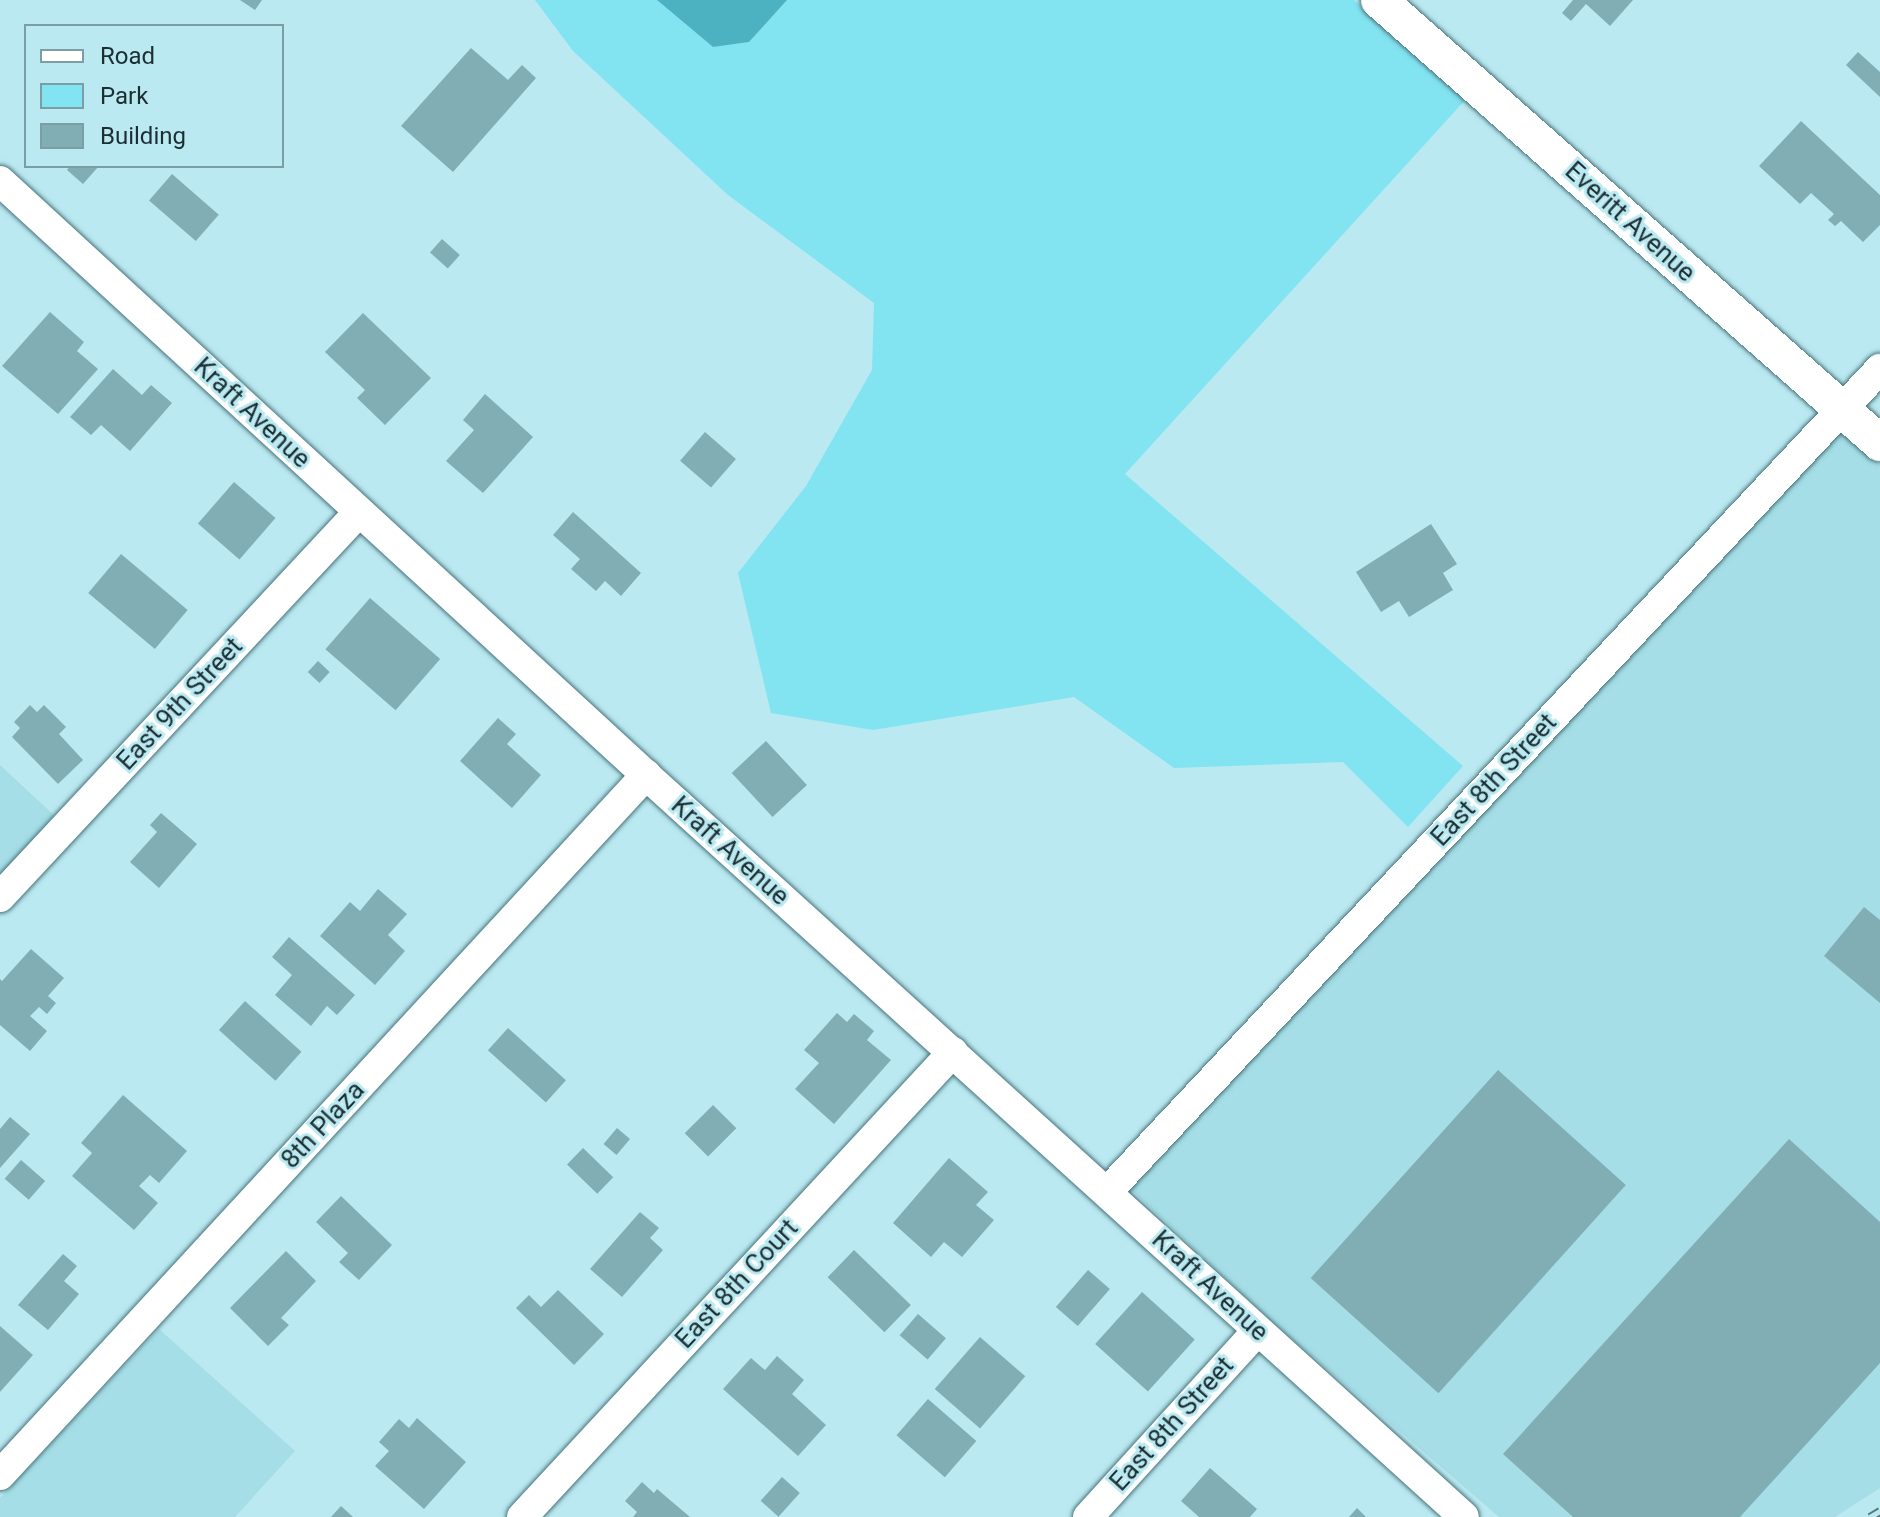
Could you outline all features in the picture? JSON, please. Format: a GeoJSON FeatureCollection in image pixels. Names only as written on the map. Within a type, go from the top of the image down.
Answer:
{"type":"FeatureCollection","features":[{"type":"Feature","properties":{"kind":"street","name":"Everitt Avenue"},"geometry":{"type":"LineString","coordinates":[[1379,0],[1880,443]]}},
{"type":"Feature","properties":{"kind":"street","name":"Kraft Avenue"},"geometry":{"type":"LineString","coordinates":[[0,181],[646,775],[1464,1517]]}},
{"type":"Feature","properties":{"kind":"street","name":"East 8th Street"},"geometry":{"type":"LineString","coordinates":[[1108,1191],[1880,369]]}},
{"type":"Feature","properties":{"kind":"street","name":"East 9th Street"},"geometry":{"type":"LineString","coordinates":[[0,897],[359,512]]}},
{"type":"Feature","properties":{"kind":"street","name":"8th Plaza"},"geometry":{"type":"LineString","coordinates":[[0,1475],[646,775]]}},
{"type":"Feature","properties":{"kind":"street","name":"East 8th Court"},"geometry":{"type":"LineString","coordinates":[[522,1517],[953,1052]]}},
{"type":"Feature","properties":{"kind":"street","name":"East 8th Street"},"geometry":{"type":"LineString","coordinates":[[1088,1517],[1257,1331]]}},
{"type":"Feature","properties":{"kind":"shaded area"},"geometry":{"type":"Polygon","coordinates":[[[657,0],[787,0],[749,42],[713,47],[657,0]]]}},
{"type":"Feature","properties":{"kind":"shaded area"},"geometry":{"type":"Polygon","coordinates":[[[1836,426],[1880,465],[1880,1488],[1835,1517],[1499,1517],[1268,1318],[1125,1184],[1836,426]]]}},
{"type":"Feature","properties":{"kind":"shaded area"},"geometry":{"type":"Polygon","coordinates":[[[0,765],[57,818],[0,879],[0,765]]]}},
{"type":"Feature","properties":{"kind":"shaded area"},"geometry":{"type":"Polygon","coordinates":[[[159,1329],[295,1451],[235,1517],[0,1517],[0,1498],[159,1329]]]}},
{"type":"Feature","properties":{"kind":"green space"},"geometry":{"type":"Polygon","coordinates":[[[535,0],[657,0],[713,47],[749,42],[787,0],[1354,0],[1466,99],[1125,474],[1463,766],[1408,827],[1343,762],[1174,768],[1074,697],[873,730],[771,713],[738,573],[806,486],[872,370],[874,303],[728,195],[573,51],[535,0]]]}},
{"type":"Feature","properties":{"kind":"building"},"geometry":{"type":"Polygon","coordinates":[[[240,0],[262,0],[255,10],[240,0]]]}},
{"type":"Feature","properties":{"kind":"building"},"geometry":{"type":"Polygon","coordinates":[[[1573,0],[1633,0],[1610,26],[1586,4],[1571,21],[1562,13],[1573,0]]]}},
{"type":"Feature","properties":{"kind":"building"},"geometry":{"type":"Polygon","coordinates":[[[471,48],[508,80],[522,65],[536,78],[453,172],[401,126],[471,48]]]}},
{"type":"Feature","properties":{"kind":"building"},"geometry":{"type":"Polygon","coordinates":[[[1858,52],[1880,72],[1880,97],[1846,65],[1858,52]]]}},
{"type":"Feature","properties":{"kind":"building"},"geometry":{"type":"Polygon","coordinates":[[[1801,121],[1880,195],[1880,225],[1863,242],[1841,221],[1835,226],[1828,220],[1834,214],[1811,193],[1800,204],[1759,166],[1801,121]]]}},
{"type":"Feature","properties":{"kind":"building"},"geometry":{"type":"Polygon","coordinates":[[[68,168],[97,168],[83,184],[67,170],[68,168]]]}},
{"type":"Feature","properties":{"kind":"building"},"geometry":{"type":"Polygon","coordinates":[[[172,174],[219,215],[196,241],[149,200],[172,174]]]}},
{"type":"Feature","properties":{"kind":"building"},"geometry":{"type":"Polygon","coordinates":[[[442,239],[460,255],[448,268],[430,252],[442,239]]]}},
{"type":"Feature","properties":{"kind":"building"},"geometry":{"type":"Polygon","coordinates":[[[50,312],[84,342],[77,351],[98,369],[58,414],[2,366],[50,312]]]}},
{"type":"Feature","properties":{"kind":"building"},"geometry":{"type":"Polygon","coordinates":[[[363,313],[431,378],[385,425],[357,398],[365,390],[325,352],[363,313]]]}},
{"type":"Feature","properties":{"kind":"building"},"geometry":{"type":"Polygon","coordinates":[[[113,369],[142,395],[151,385],[172,403],[130,451],[101,425],[91,435],[70,417],[113,369]]]}},
{"type":"Feature","properties":{"kind":"building"},"geometry":{"type":"Polygon","coordinates":[[[485,394],[533,437],[483,493],[446,461],[474,430],[463,420],[485,394]]]}},
{"type":"Feature","properties":{"kind":"building"},"geometry":{"type":"Polygon","coordinates":[[[705,432],[736,459],[711,488],[680,461],[705,432]]]}},
{"type":"Feature","properties":{"kind":"building"},"geometry":{"type":"Polygon","coordinates":[[[234,482],[276,518],[239,560],[198,524],[234,482]]]}},
{"type":"Feature","properties":{"kind":"building"},"geometry":{"type":"Polygon","coordinates":[[[573,512],[641,573],[621,596],[605,581],[596,591],[571,569],[580,559],[553,535],[573,512]]]}},
{"type":"Feature","properties":{"kind":"building"},"geometry":{"type":"Polygon","coordinates":[[[1431,524],[1457,564],[1443,573],[1453,590],[1409,617],[1399,601],[1381,612],[1356,572],[1431,524]]]}},
{"type":"Feature","properties":{"kind":"building"},"geometry":{"type":"Polygon","coordinates":[[[121,554],[188,610],[155,649],[88,593],[121,554]]]}},
{"type":"Feature","properties":{"kind":"building"},"geometry":{"type":"Polygon","coordinates":[[[370,598],[440,659],[396,710],[325,649],[370,598]]]}},
{"type":"Feature","properties":{"kind":"building"},"geometry":{"type":"Polygon","coordinates":[[[318,661],[330,672],[319,683],[308,672],[318,661]]]}},
{"type":"Feature","properties":{"kind":"building"},"geometry":{"type":"Polygon","coordinates":[[[30,705],[37,712],[44,705],[66,727],[59,734],[83,760],[58,784],[12,737],[20,728],[14,722],[30,705]]]}},
{"type":"Feature","properties":{"kind":"building"},"geometry":{"type":"Polygon","coordinates":[[[498,718],[516,734],[507,744],[541,775],[512,808],[460,761],[498,718]]]}},
{"type":"Feature","properties":{"kind":"building"},"geometry":{"type":"Polygon","coordinates":[[[766,741],[807,785],[773,817],[732,773],[766,741]]]}},
{"type":"Feature","properties":{"kind":"building"},"geometry":{"type":"Polygon","coordinates":[[[161,813],[197,844],[159,888],[130,862],[157,832],[150,825],[161,813]]]}},
{"type":"Feature","properties":{"kind":"building"},"geometry":{"type":"Polygon","coordinates":[[[378,889],[407,914],[388,935],[405,951],[375,985],[320,936],[350,902],[360,911],[378,889]]]}},
{"type":"Feature","properties":{"kind":"building"},"geometry":{"type":"Polygon","coordinates":[[[1864,907],[1880,920],[1880,1003],[1824,956],[1864,907]]]}},
{"type":"Feature","properties":{"kind":"building"},"geometry":{"type":"Polygon","coordinates":[[[289,937],[355,995],[337,1015],[327,1006],[311,1026],[275,995],[292,975],[272,957],[289,937]]]}},
{"type":"Feature","properties":{"kind":"building"},"geometry":{"type":"Polygon","coordinates":[[[31,949],[64,978],[48,996],[56,1003],[47,1014],[39,1007],[30,1016],[47,1031],[30,1051],[0,1025],[0,979],[2,981],[31,949]]]}},
{"type":"Feature","properties":{"kind":"building"},"geometry":{"type":"Polygon","coordinates":[[[245,1001],[301,1052],[275,1081],[219,1030],[245,1001]]]}},
{"type":"Feature","properties":{"kind":"building"},"geometry":{"type":"Polygon","coordinates":[[[837,1013],[847,1022],[854,1014],[874,1031],[867,1040],[891,1060],[834,1124],[795,1089],[819,1063],[804,1050],[837,1013]]]}},
{"type":"Feature","properties":{"kind":"building"},"geometry":{"type":"Polygon","coordinates":[[[508,1028],[566,1080],[546,1102],[488,1050],[508,1028]]]}},
{"type":"Feature","properties":{"kind":"building"},"geometry":{"type":"Polygon","coordinates":[[[1498,1070],[1626,1185],[1438,1393],[1311,1278],[1498,1070]]]}},
{"type":"Feature","properties":{"kind":"building"},"geometry":{"type":"Polygon","coordinates":[[[123,1095],[187,1151],[159,1183],[150,1175],[139,1186],[158,1203],[134,1230],[72,1176],[92,1153],[81,1143],[123,1095]]]}},
{"type":"Feature","properties":{"kind":"building"},"geometry":{"type":"Polygon","coordinates":[[[713,1105],[736,1128],[708,1157],[685,1133],[713,1105]]]}},
{"type":"Feature","properties":{"kind":"building"},"geometry":{"type":"Polygon","coordinates":[[[10,1117],[30,1134],[0,1168],[0,1129],[10,1117]]]}},
{"type":"Feature","properties":{"kind":"building"},"geometry":{"type":"Polygon","coordinates":[[[617,1128],[630,1139],[617,1155],[604,1144],[617,1128]]]}},
{"type":"Feature","properties":{"kind":"building"},"geometry":{"type":"Polygon","coordinates":[[[1789,1139],[1880,1222],[1880,1363],[1740,1517],[1573,1517],[1503,1454],[1789,1139]]]}},
{"type":"Feature","properties":{"kind":"building"},"geometry":{"type":"Polygon","coordinates":[[[583,1148],[613,1177],[597,1194],[567,1165],[583,1148]]]}},
{"type":"Feature","properties":{"kind":"building"},"geometry":{"type":"Polygon","coordinates":[[[949,1158],[988,1192],[976,1205],[994,1220],[962,1257],[944,1242],[931,1257],[893,1223],[949,1158]]]}},
{"type":"Feature","properties":{"kind":"building"},"geometry":{"type":"Polygon","coordinates":[[[21,1160],[45,1181],[29,1200],[5,1179],[21,1160]]]}},
{"type":"Feature","properties":{"kind":"building"},"geometry":{"type":"Polygon","coordinates":[[[341,1196],[392,1245],[359,1280],[339,1262],[348,1253],[316,1222],[341,1196]]]}},
{"type":"Feature","properties":{"kind":"building"},"geometry":{"type":"Polygon","coordinates":[[[640,1212],[659,1228],[650,1238],[663,1250],[622,1297],[590,1269],[640,1212]]]}},
{"type":"Feature","properties":{"kind":"building"},"geometry":{"type":"Polygon","coordinates":[[[854,1250],[911,1305],[884,1332],[828,1277],[854,1250]]]}},
{"type":"Feature","properties":{"kind":"building"},"geometry":{"type":"Polygon","coordinates":[[[286,1251],[316,1281],[281,1318],[289,1325],[268,1346],[230,1308],[286,1251]]]}},
{"type":"Feature","properties":{"kind":"building"},"geometry":{"type":"Polygon","coordinates":[[[63,1254],[77,1266],[64,1281],[79,1294],[48,1330],[18,1305],[63,1254]]]}},
{"type":"Feature","properties":{"kind":"building"},"geometry":{"type":"Polygon","coordinates":[[[1088,1270],[1110,1289],[1078,1326],[1056,1307],[1088,1270]]]}},
{"type":"Feature","properties":{"kind":"building"},"geometry":{"type":"Polygon","coordinates":[[[558,1290],[604,1334],[574,1365],[516,1308],[529,1295],[541,1307],[558,1290]]]}},
{"type":"Feature","properties":{"kind":"building"},"geometry":{"type":"Polygon","coordinates":[[[1142,1292],[1195,1340],[1148,1392],[1095,1344],[1142,1292]]]}},
{"type":"Feature","properties":{"kind":"building"},"geometry":{"type":"Polygon","coordinates":[[[918,1314],[946,1338],[928,1359],[900,1335],[918,1314]]]}},
{"type":"Feature","properties":{"kind":"building"},"geometry":{"type":"Polygon","coordinates":[[[0,1326],[33,1355],[0,1392],[0,1326]]]}},
{"type":"Feature","properties":{"kind":"building"},"geometry":{"type":"Polygon","coordinates":[[[980,1337],[1025,1376],[980,1428],[935,1389],[980,1337]]]}},
{"type":"Feature","properties":{"kind":"building"},"geometry":{"type":"Polygon","coordinates":[[[777,1356],[804,1380],[792,1394],[826,1425],[798,1456],[723,1389],[751,1358],[765,1370],[777,1356]]]}},
{"type":"Feature","properties":{"kind":"building"},"geometry":{"type":"Polygon","coordinates":[[[928,1399],[976,1441],[945,1477],[897,1435],[928,1399]]]}},
{"type":"Feature","properties":{"kind":"building"},"geometry":{"type":"Polygon","coordinates":[[[417,1418],[466,1462],[424,1509],[375,1466],[389,1451],[379,1442],[399,1419],[409,1428],[417,1418]]]}},
{"type":"Feature","properties":{"kind":"building"},"geometry":{"type":"Polygon","coordinates":[[[1210,1468],[1257,1509],[1250,1517],[1199,1517],[1181,1501],[1210,1468]]]}},
{"type":"Feature","properties":{"kind":"building"},"geometry":{"type":"Polygon","coordinates":[[[782,1477],[800,1493],[778,1517],[761,1501],[782,1477]]]}},
{"type":"Feature","properties":{"kind":"building"},"geometry":{"type":"Polygon","coordinates":[[[642,1482],[654,1493],[657,1489],[690,1517],[633,1517],[637,1512],[625,1501],[642,1482]]]}},
{"type":"Feature","properties":{"kind":"building"},"geometry":{"type":"Polygon","coordinates":[[[341,1506],[353,1517],[331,1517],[341,1506]]]}},
{"type":"Feature","properties":{"kind":"building"},"geometry":{"type":"Polygon","coordinates":[[[1357,1508],[1366,1517],[1349,1517],[1357,1508]]]}},
{"type":"Feature","properties":{"kind":"railway"},"geometry":{"type":"LineString","coordinates":[[1870,1517],[1880,1511]]}}]}
